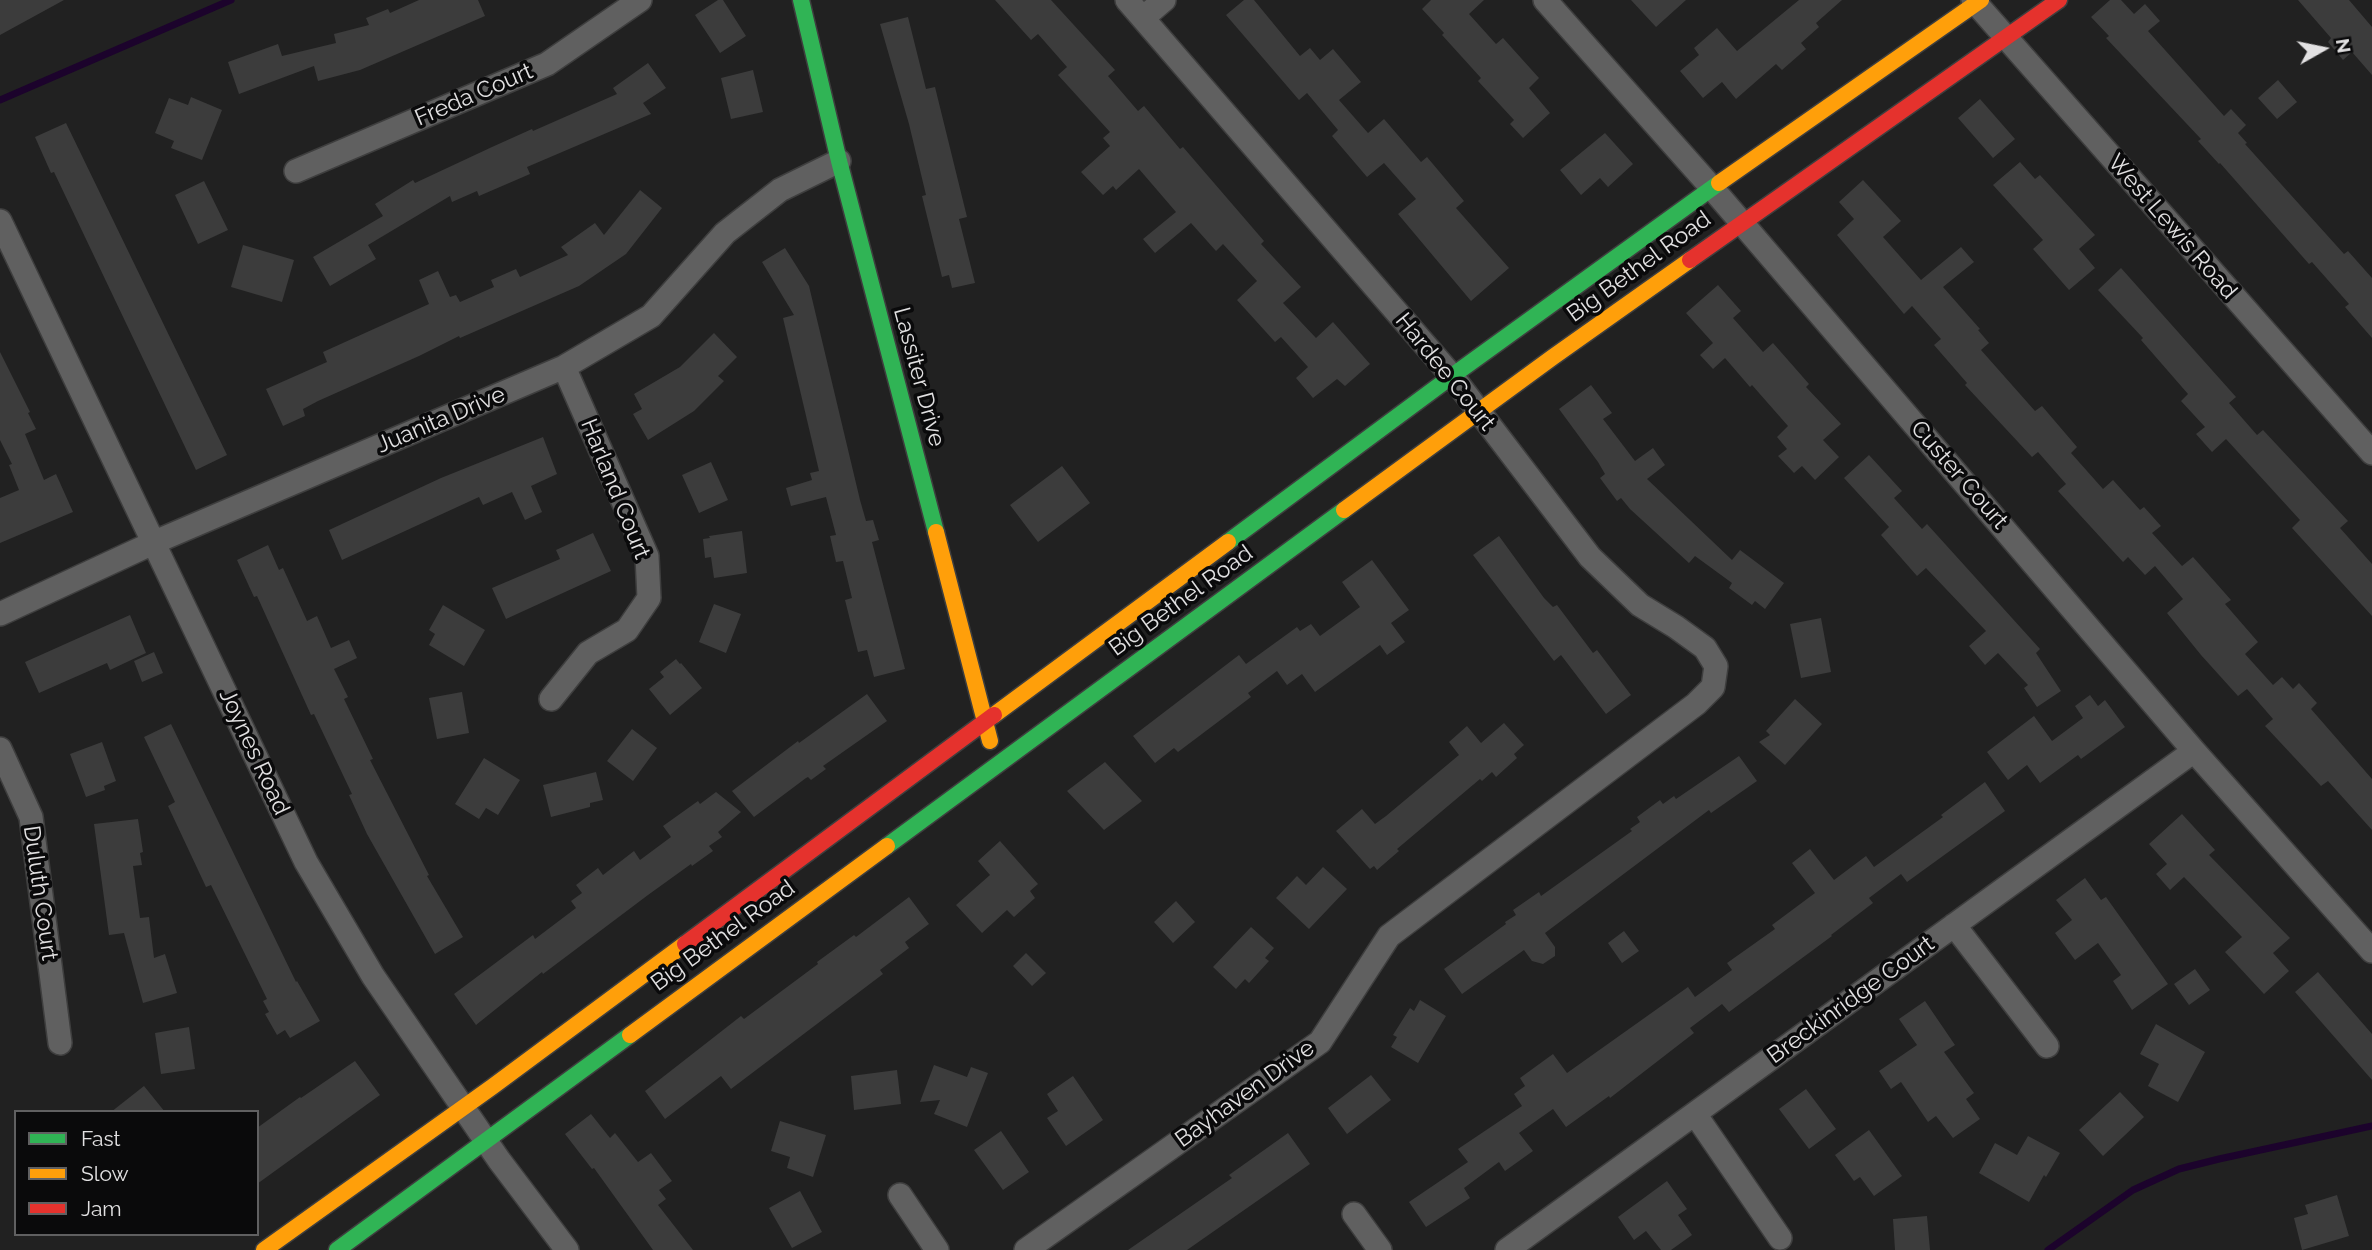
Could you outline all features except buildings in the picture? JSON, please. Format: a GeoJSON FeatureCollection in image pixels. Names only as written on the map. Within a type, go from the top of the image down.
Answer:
{"type":"FeatureCollection","features":[{"type":"Feature","properties":{"kind":"main road","name":"Lassiter Drive"},"geometry":{"type":"LineString","coordinates":[[801,0],[839,161],[996,765]]}},
{"type":"Feature","properties":{"kind":"main road","name":"Big Bethel Road"},"geometry":{"type":"LineString","coordinates":[[337,1250],[1479,411],[1742,222],[2059,0]]}},
{"type":"Feature","properties":{"kind":"main road","name":"Big Bethel Road"},"geometry":{"type":"LineString","coordinates":[[264,1250],[463,1108],[1452,376],[1976,1]]}},
{"type":"Feature","properties":{"kind":"street","name":"Freda Court"},"geometry":{"type":"LineString","coordinates":[[296,171],[547,64],[640,0]]}},
{"type":"Feature","properties":{"kind":"street","name":"Hardee Court"},"geometry":{"type":"LineString","coordinates":[[1127,0],[1452,376],[1590,557],[1640,606],[1705,648],[1716,666],[1713,687],[1664,729]]}},
{"type":"Feature","properties":{"kind":"street"},"geometry":{"type":"LineString","coordinates":[[1143,18],[1164,0]]}},
{"type":"Feature","properties":{"kind":"street","name":"Custer Court"},"geometry":{"type":"LineString","coordinates":[[1545,0],[1742,222],[2194,751],[2372,951]]}},
{"type":"Feature","properties":{"kind":"street","name":"West Lewis Road"},"geometry":{"type":"LineString","coordinates":[[1976,1],[2372,453]]}},
{"type":"Feature","properties":{"kind":"street","name":"Juanita Drive"},"geometry":{"type":"LineString","coordinates":[[0,614],[155,542],[564,367],[651,316],[725,233],[780,190],[839,161]]}},
{"type":"Feature","properties":{"kind":"street","name":"Joynes Road"},"geometry":{"type":"LineString","coordinates":[[0,220],[306,862],[373,976],[485,1140],[567,1250]]}},
{"type":"Feature","properties":{"kind":"street","name":"Harland Court"},"geometry":{"type":"LineString","coordinates":[[551,699],[589,653],[626,630],[649,598],[647,556],[564,367]]}},
{"type":"Feature","properties":{"kind":"street","name":"Bayhaven Drive"},"geometry":{"type":"LineString","coordinates":[[1026,1250],[1320,1042],[1389,936],[1664,729]]}},
{"type":"Feature","properties":{"kind":"street","name":"Duluth Court"},"geometry":{"type":"LineString","coordinates":[[0,749],[31,817],[60,1043]]}},
{"type":"Feature","properties":{"kind":"street","name":"Breckinridge Court"},"geometry":{"type":"LineString","coordinates":[[1507,1250],[2194,751]]}},
{"type":"Feature","properties":{"kind":"street"},"geometry":{"type":"LineString","coordinates":[[1954,925],[2048,1046]]}},
{"type":"Feature","properties":{"kind":"street"},"geometry":{"type":"LineString","coordinates":[[1695,1114],[1780,1238]]}},
{"type":"Feature","properties":{"kind":"street"},"geometry":{"type":"LineString","coordinates":[[900,1195],[937,1250]]}},
{"type":"Feature","properties":{"kind":"street"},"geometry":{"type":"LineString","coordinates":[[1354,1214],[1380,1250]]}},
{"type":"Feature","properties":{"kind":"waterway"},"geometry":{"type":"LineString","coordinates":[[0,100],[231,0]]}},
{"type":"Feature","properties":{"kind":"waterway"},"geometry":{"type":"LineString","coordinates":[[2048,1250],[2133,1190],[2179,1169],[2372,1126]]}},
{"type":"Feature","properties":{"kind":"traffic: fast"},"geometry":{"type":"LineString","coordinates":[[801,0],[839,161],[936,532]]}},
{"type":"Feature","properties":{"kind":"traffic: fast"},"geometry":{"type":"LineString","coordinates":[[1228,542],[1719,183]]}},
{"type":"Feature","properties":{"kind":"traffic: fast"},"geometry":{"type":"LineString","coordinates":[[887,846],[1344,510]]}},
{"type":"Feature","properties":{"kind":"traffic: fast"},"geometry":{"type":"LineString","coordinates":[[337,1250],[630,1035]]}},
{"type":"Feature","properties":{"kind":"traffic: slow"},"geometry":{"type":"LineString","coordinates":[[1719,183],[1981,0]]}},
{"type":"Feature","properties":{"kind":"traffic: slow"},"geometry":{"type":"LineString","coordinates":[[1344,510],[1690,260]]}},
{"type":"Feature","properties":{"kind":"traffic: slow"},"geometry":{"type":"LineString","coordinates":[[936,532],[990,741]]}},
{"type":"Feature","properties":{"kind":"traffic: slow"},"geometry":{"type":"LineString","coordinates":[[994,715],[1228,542]]}},
{"type":"Feature","properties":{"kind":"traffic: slow"},"geometry":{"type":"LineString","coordinates":[[630,1035],[887,846]]}},
{"type":"Feature","properties":{"kind":"traffic: slow"},"geometry":{"type":"LineString","coordinates":[[264,1250],[492,1087],[685,944]]}},
{"type":"Feature","properties":{"kind":"traffic: jam"},"geometry":{"type":"LineString","coordinates":[[1690,260],[2059,0]]}},
{"type":"Feature","properties":{"kind":"traffic: jam"},"geometry":{"type":"LineString","coordinates":[[685,944],[994,715]]}}]}
